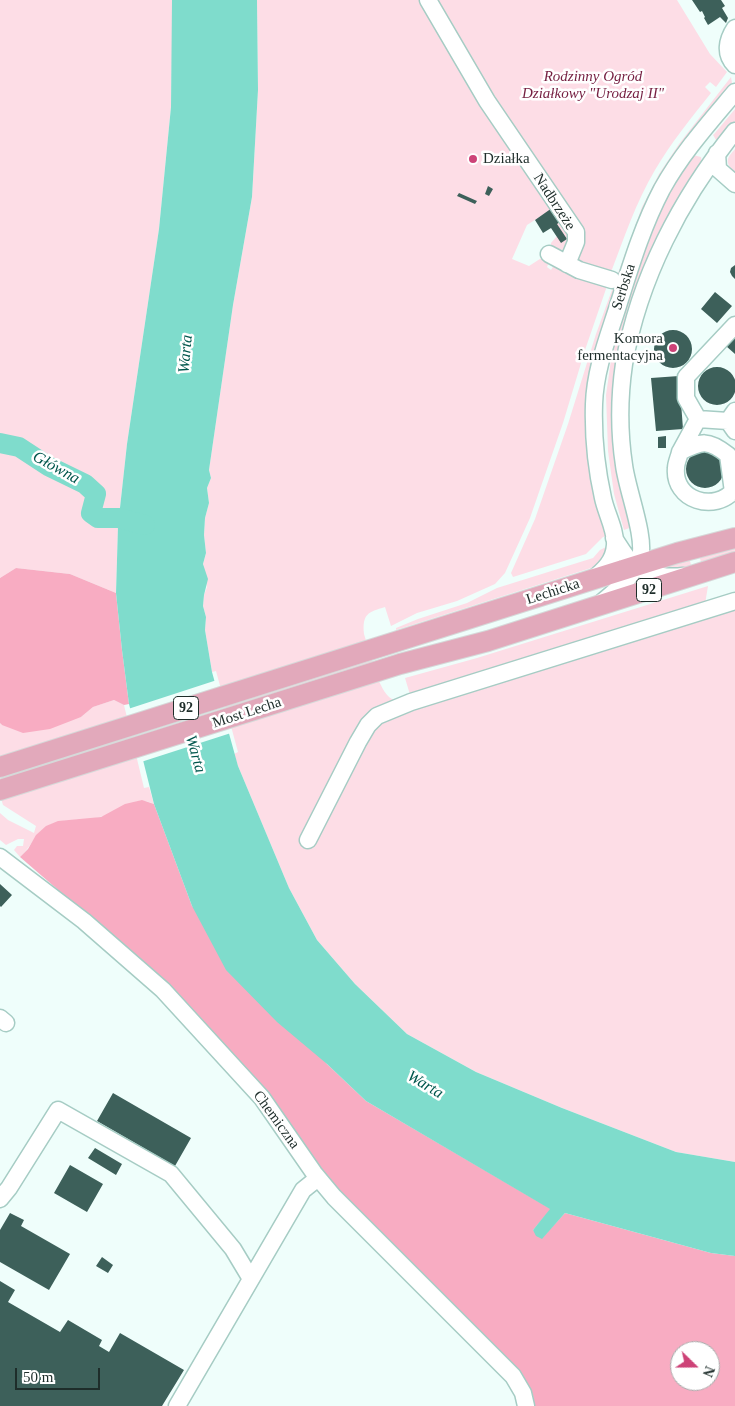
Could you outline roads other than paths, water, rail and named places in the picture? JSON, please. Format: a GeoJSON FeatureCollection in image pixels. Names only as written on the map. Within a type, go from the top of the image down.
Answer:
{"type":"FeatureCollection","features":[{"type":"Feature","properties":{"kind":"main road","name":"Lechicka"},"geometry":{"type":"LineString","coordinates":[[372,650],[677,553],[735,538]]}},
{"type":"Feature","properties":{"kind":"main road","name":"Lechicka"},"geometry":{"type":"LineString","coordinates":[[379,671],[488,641],[735,562]]}},
{"type":"Feature","properties":{"kind":"main road","name":"Most Lecha"},"geometry":{"type":"LineString","coordinates":[[0,767],[372,650]]}},
{"type":"Feature","properties":{"kind":"main road","name":"Most Lecha"},"geometry":{"type":"LineString","coordinates":[[0,790],[379,671]]}},
{"type":"Feature","properties":{"kind":"street","name":"Nadbrzeże"},"geometry":{"type":"LineString","coordinates":[[428,0],[487,101],[576,232],[576,242],[567,264]]}},
{"type":"Feature","properties":{"kind":"street"},"geometry":{"type":"LineString","coordinates":[[735,28],[728,40],[727,51],[735,65]]}},
{"type":"Feature","properties":{"kind":"street","name":"Serbska"},"geometry":{"type":"LineString","coordinates":[[591,580],[609,564],[615,546],[596,465],[593,419],[595,385],[606,341],[648,220],[667,181],[697,137],[735,92]]}},
{"type":"Feature","properties":{"kind":"street","name":"Serbska"},"geometry":{"type":"LineString","coordinates":[[598,606],[624,583],[636,566],[642,549],[629,493],[621,436],[620,399],[624,363],[636,316],[658,255],[689,195],[735,131]]}},
{"type":"Feature","properties":{"kind":"street"},"geometry":{"type":"LineString","coordinates":[[697,137],[718,153],[718,168],[735,184]]}},
{"type":"Feature","properties":{"kind":"street"},"geometry":{"type":"LineString","coordinates":[[549,254],[579,270],[612,280]]}},
{"type":"Feature","properties":{"kind":"street"},"geometry":{"type":"LineString","coordinates":[[698,419],[686,398],[686,377],[735,325]]}},
{"type":"Feature","properties":{"kind":"street"},"geometry":{"type":"LineString","coordinates":[[698,419],[732,421]]}},
{"type":"Feature","properties":{"kind":"street"},"geometry":{"type":"LineString","coordinates":[[680,452],[698,443],[715,445],[728,456],[734,491],[720,501],[705,503],[691,498],[679,485],[676,469],[680,452],[698,419]]}},
{"type":"Feature","properties":{"kind":"street"},"geometry":{"type":"LineString","coordinates":[[639,530],[654,546],[663,551],[677,553]]}},
{"type":"Feature","properties":{"kind":"street","name":"Serbska"},"geometry":{"type":"LineString","coordinates":[[614,538],[629,560],[636,566]]}},
{"type":"Feature","properties":{"kind":"street"},"geometry":{"type":"LineString","coordinates":[[636,566],[648,572],[668,576],[699,574]]}},
{"type":"Feature","properties":{"kind":"street"},"geometry":{"type":"LineString","coordinates":[[308,840],[358,742],[377,716],[411,702],[735,601]]}},
{"type":"Feature","properties":{"kind":"street","name":"Chemiczna"},"geometry":{"type":"LineString","coordinates":[[0,857],[84,921],[164,990],[262,1098],[318,1178],[351,1214],[513,1376],[523,1393],[526,1406]]}},
{"type":"Feature","properties":{"kind":"street"},"geometry":{"type":"LineString","coordinates":[[0,1198],[9,1188],[58,1110],[171,1174],[233,1249],[251,1279]]}},
{"type":"Feature","properties":{"kind":"street"},"geometry":{"type":"LineString","coordinates":[[177,1406],[303,1190],[318,1178]]}},
{"type":"Feature","properties":{"kind":"water","name":"Warta"},"geometry":{"type":"Polygon","coordinates":[[[172,0],[257,0],[258,90],[252,197],[233,305],[209,470],[211,478],[207,488],[209,503],[205,518],[206,553],[203,564],[208,579],[203,606],[212,672],[238,766],[289,888],[317,940],[355,984],[407,1034],[476,1072],[562,1108],[676,1152],[735,1162],[735,1256],[711,1253],[565,1213],[542,1239],[536,1236],[533,1230],[550,1209],[366,1101],[327,1064],[277,1022],[226,970],[192,906],[154,804],[129,704],[116,593],[118,526],[127,444],[159,229],[171,107],[172,0]]]}},
{"type":"Feature","properties":{"kind":"waterway","name":"Główna"},"geometry":{"type":"LineString","coordinates":[[0,443],[19,447],[48,466],[85,484],[96,494],[91,513],[98,518],[119,518],[145,525]]}},
{"type":"Feature","properties":{"kind":"place","name":"Działka"},"geometry":{"type":"Point","coordinates":[473,159]}},
{"type":"Feature","properties":{"kind":"place","name":"Komora fermentacyjna"},"geometry":{"type":"Point","coordinates":[673,348]}},
{"type":"Feature","properties":{"kind":"park label","name":"Rodzinny Ogród Działkowy \"Urodzaj II\""},"geometry":{"type":"Point","coordinates":[593,86]}}]}
